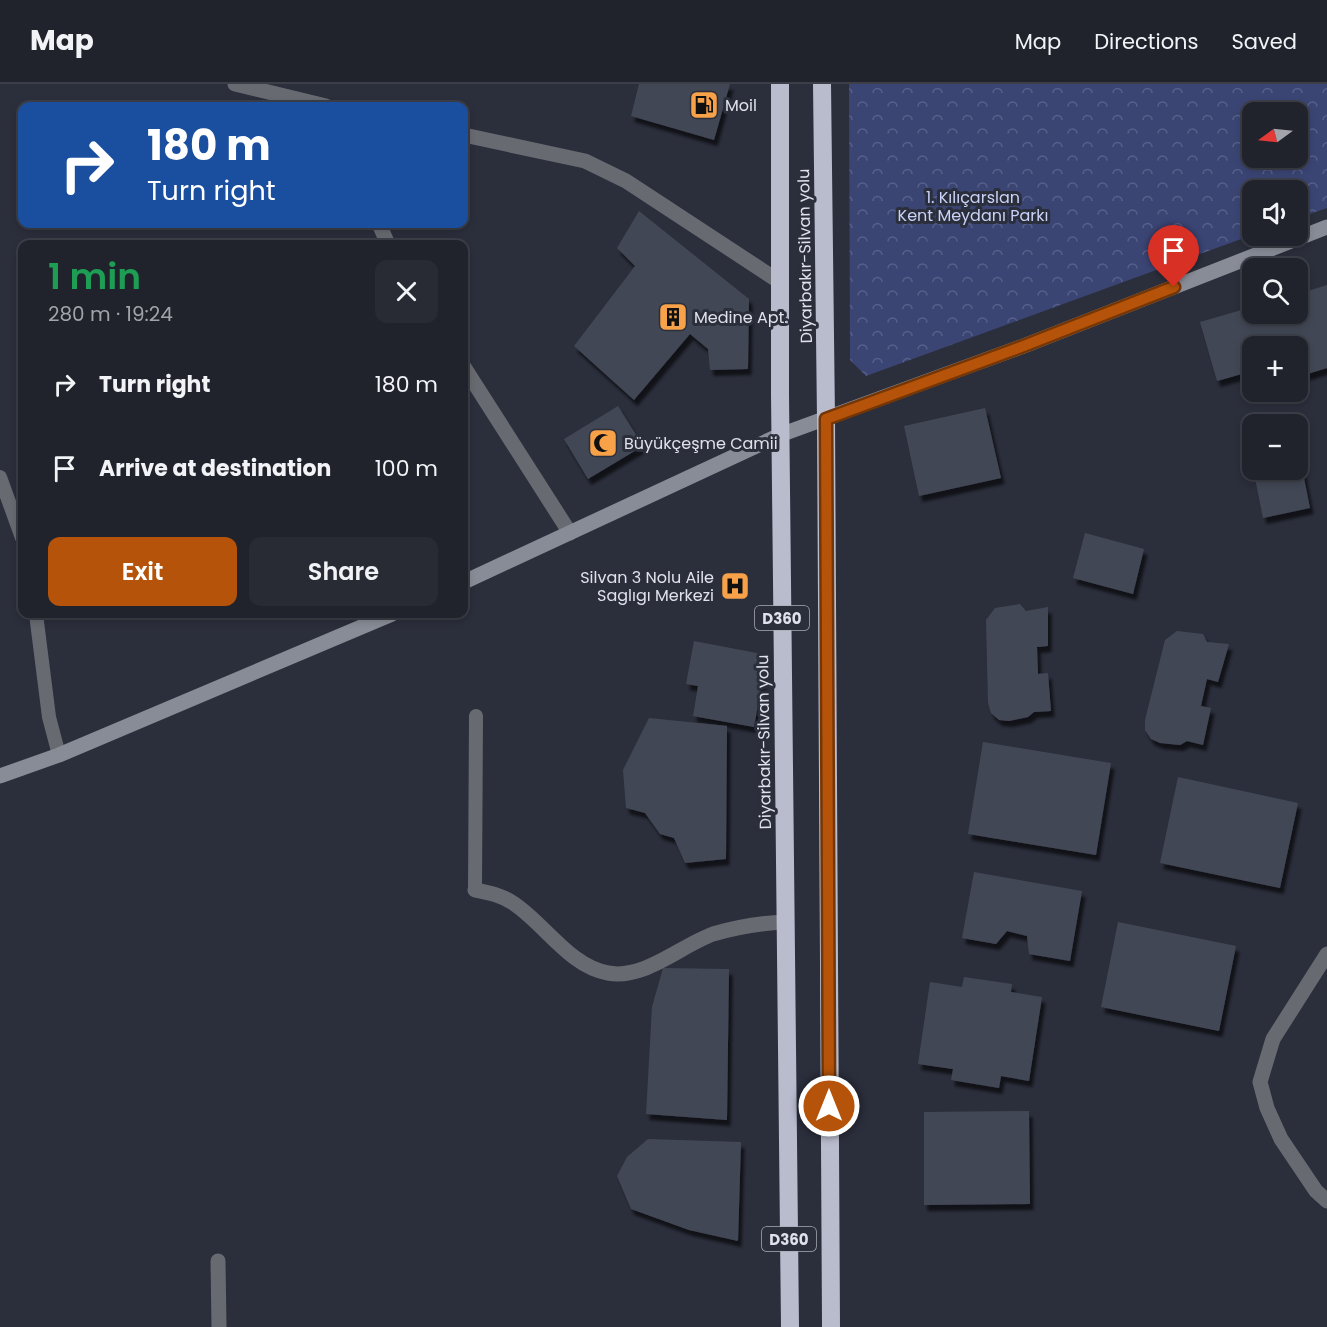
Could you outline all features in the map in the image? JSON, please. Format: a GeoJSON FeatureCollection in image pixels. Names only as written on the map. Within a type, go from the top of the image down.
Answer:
{"type":"FeatureCollection","features":[{"type":"Feature","properties":{"kind":"highway","name":"Diyarbakır-Silvan yolu"},"geometry":{"type":"LineString","coordinates":[[780,84],[780,435],[790,1327]]}},
{"type":"Feature","properties":{"kind":"highway","name":"Diyarbakır-Silvan yolu"},"geometry":{"type":"LineString","coordinates":[[822,84],[831,1327]]}},
{"type":"Feature","properties":{"kind":"street"},"geometry":{"type":"LineString","coordinates":[[235,84],[309,102]]}},
{"type":"Feature","properties":{"kind":"street"},"geometry":{"type":"LineString","coordinates":[[468,136],[585,161],[626,181],[780,282]]}},
{"type":"Feature","properties":{"kind":"street"},"geometry":{"type":"LineString","coordinates":[[468,580],[780,435],[1021,347],[1327,227]]}},
{"type":"Feature","properties":{"kind":"street"},"geometry":{"type":"LineString","coordinates":[[468,373],[570,532]]}},
{"type":"Feature","properties":{"kind":"street"},"geometry":{"type":"LineString","coordinates":[[0,776],[59,755],[383,618]]}},
{"type":"Feature","properties":{"kind":"street"},"geometry":{"type":"LineString","coordinates":[[475,891],[496,895],[514,903],[581,961],[610,974],[638,972],[687,945],[714,934],[741,927],[785,922]]}},
{"type":"Feature","properties":{"kind":"street"},"geometry":{"type":"LineString","coordinates":[[1327,954],[1273,1039],[1260,1082],[1267,1108],[1281,1138],[1316,1191],[1327,1201]]}},
{"type":"Feature","properties":{"kind":"street"},"geometry":{"type":"LineString","coordinates":[[218,1261],[219,1327]]}},
{"type":"Feature","properties":{"kind":"lane"},"geometry":{"type":"LineString","coordinates":[[0,477],[18,527]]}},
{"type":"Feature","properties":{"kind":"lane"},"geometry":{"type":"LineString","coordinates":[[37,618],[49,717],[59,755]]}},
{"type":"Feature","properties":{"kind":"lane"},"geometry":{"type":"LineString","coordinates":[[475,891],[476,716]]}},
{"type":"Feature","properties":{"kind":"green space","name":"1. Kılıçarslan Kent Meydanı Parkı"},"geometry":{"type":"Polygon","coordinates":[[[849,84],[1327,84],[1327,208],[1308,215],[1308,180],[1242,180],[1242,239],[866,376],[850,360],[849,84]]]}},
{"type":"Feature","properties":{"kind":"building"},"geometry":{"type":"Polygon","coordinates":[[[639,84],[730,84],[714,140],[631,116],[639,84]]]}},
{"type":"Feature","properties":{"kind":"building","name":"Medine Apt."},"geometry":{"type":"Polygon","coordinates":[[[639,211],[749,299],[748,369],[710,370],[708,349],[690,334],[634,400],[574,346],[635,266],[617,248],[639,211]]]}},
{"type":"Feature","properties":{"kind":"building"},"geometry":{"type":"Polygon","coordinates":[[[1327,285],[1327,368],[1308,374],[1308,336],[1242,336],[1242,374],[1217,381],[1200,322],[1242,310],[1242,324],[1308,324],[1308,291],[1327,285]]]}},
{"type":"Feature","properties":{"kind":"building","name":"Büyükçeşme Camii"},"geometry":{"type":"Polygon","coordinates":[[[618,406],[643,446],[588,479],[564,439],[618,406]]]}},
{"type":"Feature","properties":{"kind":"building"},"geometry":{"type":"Polygon","coordinates":[[[985,408],[1001,478],[919,496],[904,426],[985,408]]]}},
{"type":"Feature","properties":{"kind":"building"},"geometry":{"type":"Polygon","coordinates":[[[1255,480],[1304,480],[1310,508],[1263,518],[1255,480]]]}},
{"type":"Feature","properties":{"kind":"building"},"geometry":{"type":"Polygon","coordinates":[[[1085,533],[1144,549],[1133,594],[1073,578],[1085,533]]]}},
{"type":"Feature","properties":{"kind":"building"},"geometry":{"type":"Polygon","coordinates":[[[1020,604],[1026,611],[1048,607],[1048,646],[1037,647],[1038,674],[1048,673],[1051,711],[1034,712],[1028,717],[1009,721],[999,720],[991,713],[988,703],[986,620],[995,608],[1020,604]]]}},
{"type":"Feature","properties":{"kind":"building"},"geometry":{"type":"Polygon","coordinates":[[[1177,631],[1203,634],[1207,642],[1229,644],[1218,682],[1207,679],[1201,706],[1211,708],[1203,745],[1187,741],[1180,745],[1160,743],[1151,739],[1145,730],[1145,720],[1165,640],[1177,631]]]}},
{"type":"Feature","properties":{"kind":"building"},"geometry":{"type":"Polygon","coordinates":[[[694,641],[767,655],[754,727],[693,716],[698,686],[686,684],[694,641]]]}},
{"type":"Feature","properties":{"kind":"building"},"geometry":{"type":"Polygon","coordinates":[[[649,718],[727,726],[726,859],[685,863],[674,838],[660,834],[645,813],[626,808],[623,770],[649,718]]]}},
{"type":"Feature","properties":{"kind":"building"},"geometry":{"type":"Polygon","coordinates":[[[983,742],[1111,763],[1096,855],[968,834],[983,742]]]}},
{"type":"Feature","properties":{"kind":"building"},"geometry":{"type":"Polygon","coordinates":[[[1178,777],[1298,803],[1280,888],[1160,863],[1178,777]]]}},
{"type":"Feature","properties":{"kind":"building"},"geometry":{"type":"Polygon","coordinates":[[[974,872],[1082,891],[1070,961],[1029,954],[1027,936],[1007,931],[996,944],[962,938],[974,872]]]}},
{"type":"Feature","properties":{"kind":"building"},"geometry":{"type":"Polygon","coordinates":[[[1118,922],[1236,946],[1219,1031],[1101,1007],[1118,922]]]}},
{"type":"Feature","properties":{"kind":"building"},"geometry":{"type":"Polygon","coordinates":[[[663,968],[729,969],[727,1120],[646,1114],[652,1007],[663,968]]]}},
{"type":"Feature","properties":{"kind":"building"},"geometry":{"type":"Polygon","coordinates":[[[964,977],[1012,984],[1011,992],[1042,997],[1029,1081],[1001,1076],[999,1088],[951,1080],[953,1069],[918,1064],[930,982],[962,987],[964,977]]]}},
{"type":"Feature","properties":{"kind":"building"},"geometry":{"type":"Polygon","coordinates":[[[1029,1111],[1030,1204],[924,1205],[924,1112],[1029,1111]]]}},
{"type":"Feature","properties":{"kind":"building"},"geometry":{"type":"Polygon","coordinates":[[[648,1139],[741,1142],[738,1241],[689,1230],[631,1209],[617,1176],[627,1157],[648,1139]]]}},
{"type":"Feature","properties":{"kind":"place","name":"Moil"},"geometry":{"type":"Point","coordinates":[704,105]}},
{"type":"Feature","properties":{"kind":"place","name":"Medine Apt."},"geometry":{"type":"Point","coordinates":[673,317]}},
{"type":"Feature","properties":{"kind":"place","name":"Büyükçeşme Camii"},"geometry":{"type":"Point","coordinates":[603,443]}},
{"type":"Feature","properties":{"kind":"place","name":"Silvan 3 Nolu Aile Saglıgı Merkezi"},"geometry":{"type":"Point","coordinates":[735,586]}},
{"type":"Feature","properties":{"kind":"route"},"geometry":{"type":"LineString","coordinates":[[829,1106],[826,419],[1021,347],[1174,287]]}}]}
